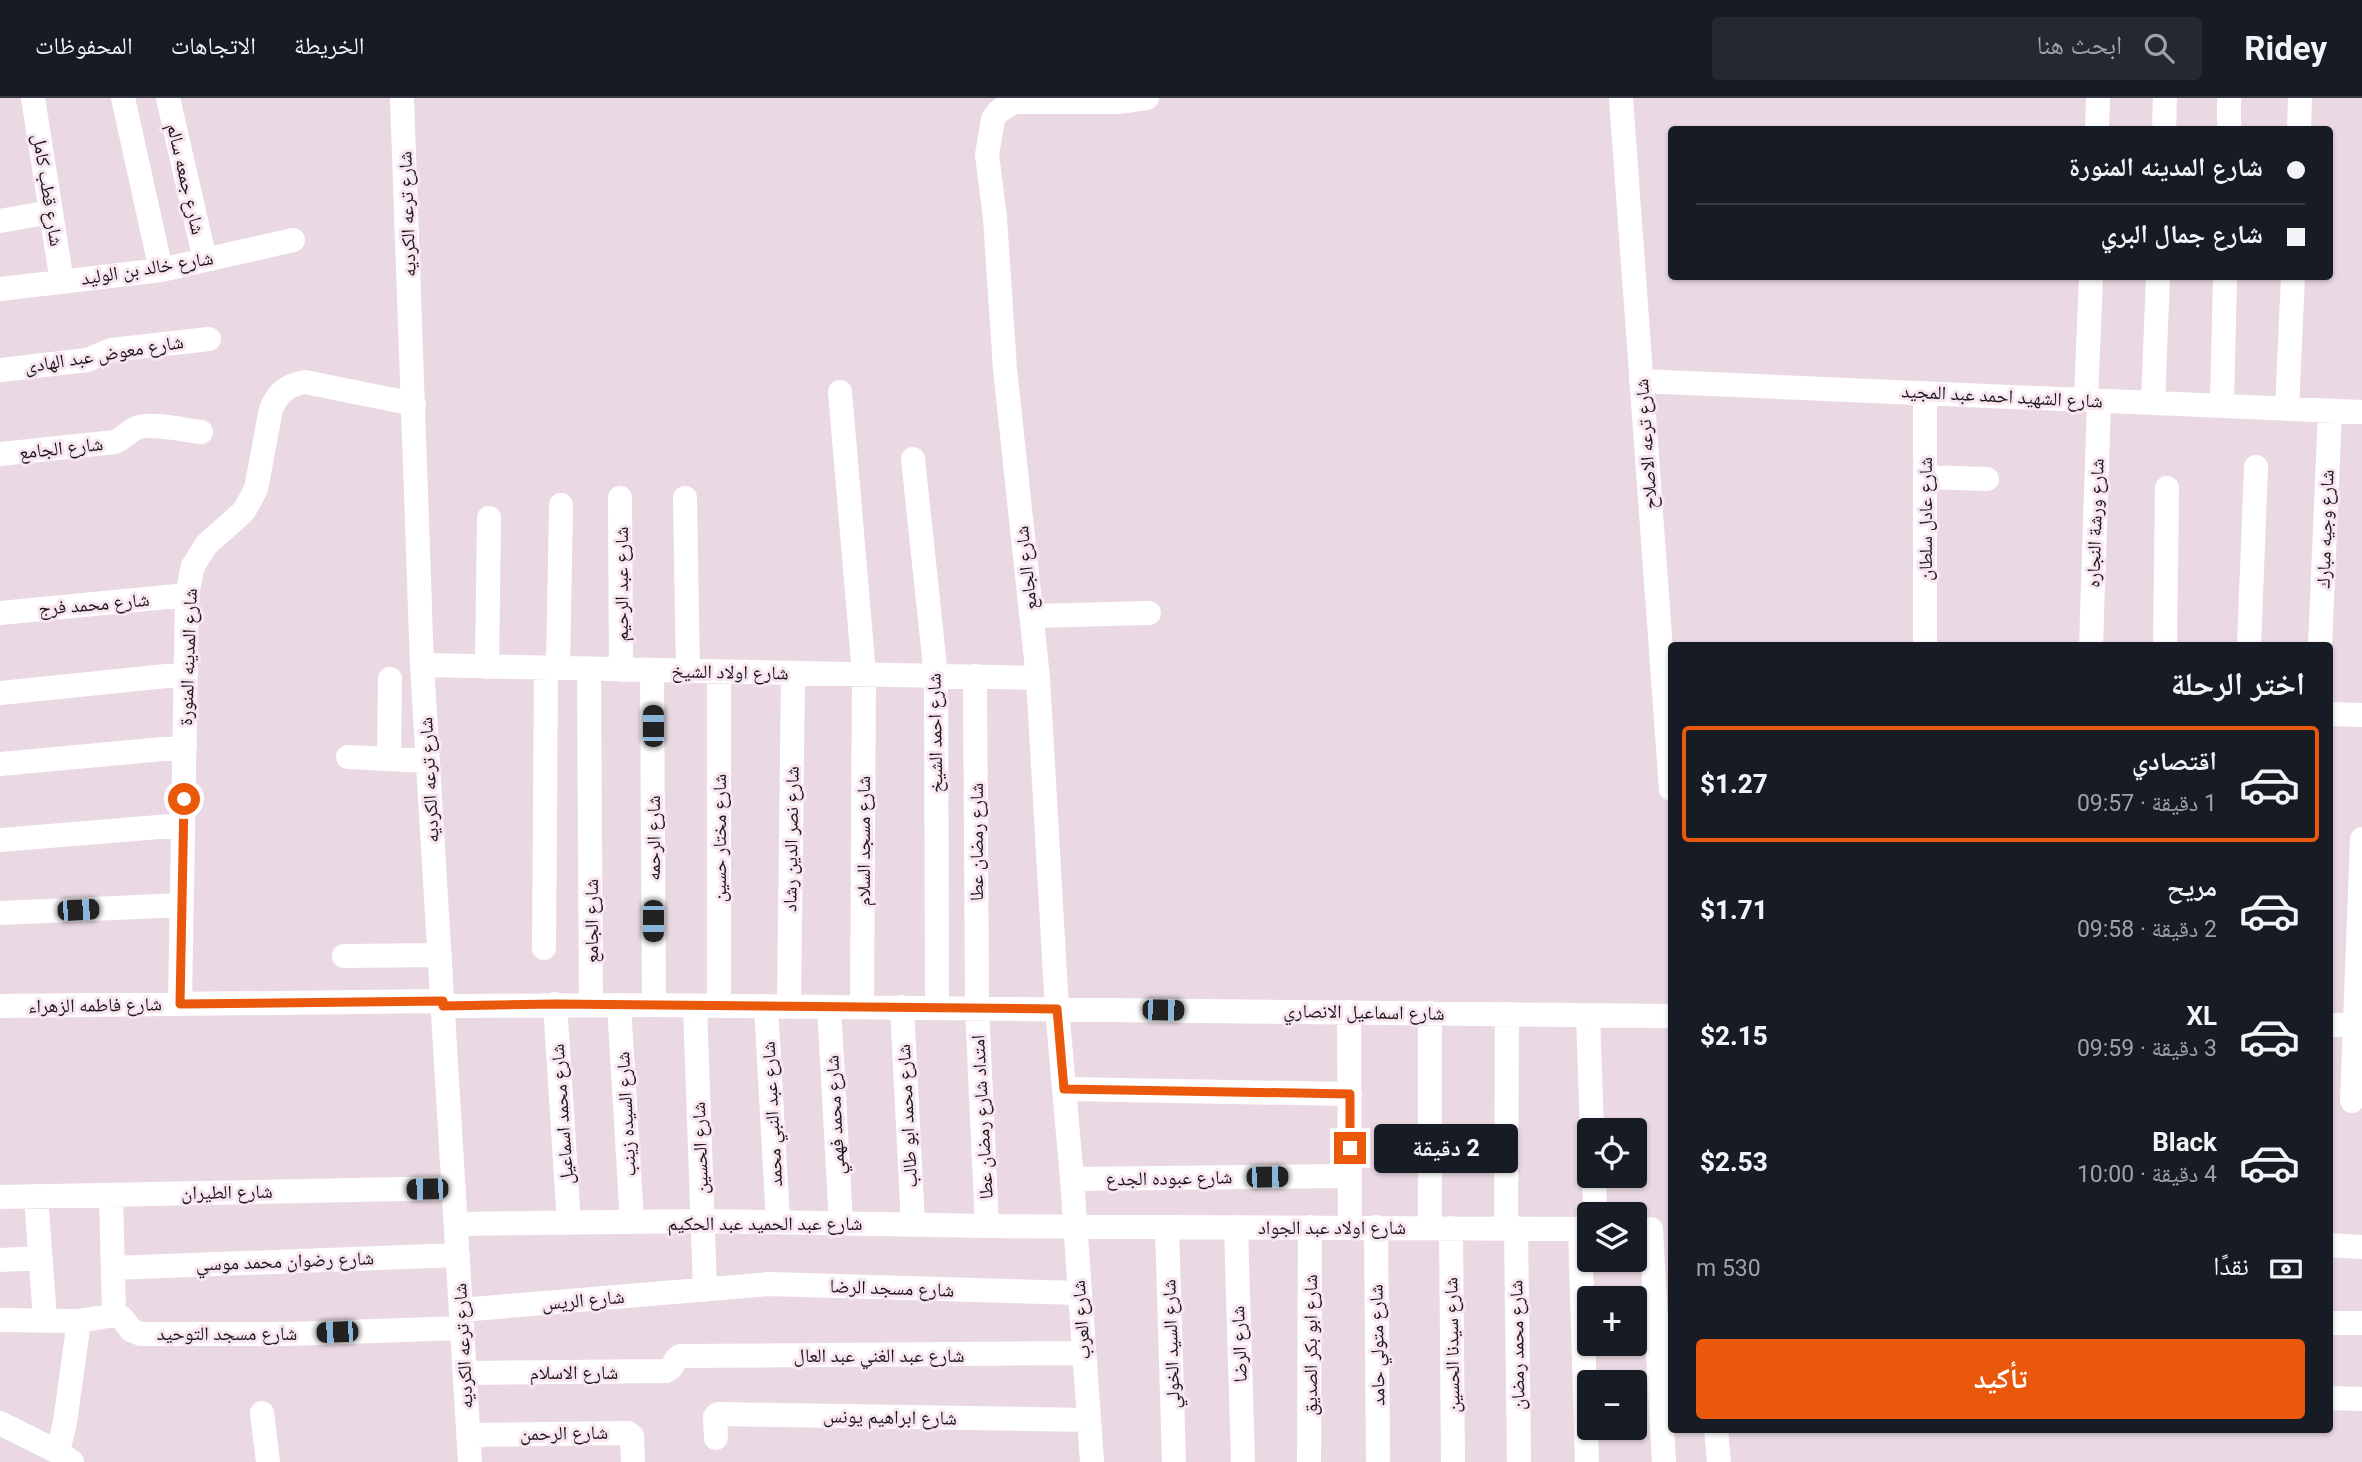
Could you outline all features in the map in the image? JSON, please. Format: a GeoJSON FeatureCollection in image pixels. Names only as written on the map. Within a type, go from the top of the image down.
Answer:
{"type":"FeatureCollection","features":[{"type":"Feature","properties":{"kind":"street","name":"شارع قطب كامل"},"geometry":{"type":"LineString","coordinates":[[33,98],[62,282]]}},
{"type":"Feature","properties":{"kind":"street"},"geometry":{"type":"LineString","coordinates":[[123,98],[161,270]]}},
{"type":"Feature","properties":{"kind":"street","name":"شارع جمعه سالم"},"geometry":{"type":"LineString","coordinates":[[168,98],[205,260]]}},
{"type":"Feature","properties":{"kind":"street","name":"شارع ترعه الكرديه"},"geometry":{"type":"LineString","coordinates":[[402,98],[422,665],[470,1462]]}},
{"type":"Feature","properties":{"kind":"street","name":"شارع الجامع"},"geometry":{"type":"LineString","coordinates":[[1072,1179],[1057,1009],[1038,678],[1005,369],[995,218],[987,155],[993,119],[1006,107],[1021,100],[1118,102],[1147,98]]}},
{"type":"Feature","properties":{"kind":"street","name":"شارع ترعه الاصلاح"},"geometry":{"type":"LineString","coordinates":[[1621,98],[1668,705]]}},
{"type":"Feature","properties":{"kind":"street"},"geometry":{"type":"LineString","coordinates":[[2096,126],[2098,98]]}},
{"type":"Feature","properties":{"kind":"street"},"geometry":{"type":"LineString","coordinates":[[2164,126],[2165,98]]}},
{"type":"Feature","properties":{"kind":"street"},"geometry":{"type":"LineString","coordinates":[[2229,98],[2229,126]]}},
{"type":"Feature","properties":{"kind":"street"},"geometry":{"type":"LineString","coordinates":[[2299,126],[2300,98]]}},
{"type":"Feature","properties":{"kind":"street"},"geometry":{"type":"LineString","coordinates":[[0,220],[51,212]]}},
{"type":"Feature","properties":{"kind":"street","name":"شارع خالد بن الوليد"},"geometry":{"type":"LineString","coordinates":[[0,289],[161,270],[293,240]]}},
{"type":"Feature","properties":{"kind":"street","name":"شارع ورشة النجاره"},"geometry":{"type":"LineString","coordinates":[[2091,280],[2091,642]]}},
{"type":"Feature","properties":{"kind":"street"},"geometry":{"type":"LineString","coordinates":[[2153,403],[2158,280]]}},
{"type":"Feature","properties":{"kind":"street"},"geometry":{"type":"LineString","coordinates":[[2222,406],[2225,280]]}},
{"type":"Feature","properties":{"kind":"street"},"geometry":{"type":"LineString","coordinates":[[2287,410],[2292,280]]}},
{"type":"Feature","properties":{"kind":"street","name":"شارع معوض عبد الهادى"},"geometry":{"type":"LineString","coordinates":[[0,370],[87,360],[111,350],[209,339]]}},
{"type":"Feature","properties":{"kind":"street","name":"شارع الشهيد احمد عبد المجيد"},"geometry":{"type":"LineString","coordinates":[[1641,381],[2362,412]]}},
{"type":"Feature","properties":{"kind":"street","name":"شارع المدينه المنورة"},"geometry":{"type":"LineString","coordinates":[[180,1004],[187,596],[193,566],[206,545],[244,511],[256,489],[271,410],[275,399],[283,390],[293,384],[305,382],[414,404]]}},
{"type":"Feature","properties":{"kind":"street","name":"شارع مسجد السلام"},"geometry":{"type":"LineString","coordinates":[[840,392],[864,674],[862,1007]]}},
{"type":"Feature","properties":{"kind":"street","name":"شارع عادل سلطان"},"geometry":{"type":"LineString","coordinates":[[1924,642],[1925,393]]}},
{"type":"Feature","properties":{"kind":"street","name":"شارع وجيه مبارك"},"geometry":{"type":"LineString","coordinates":[[2320,642],[2330,411]]}},
{"type":"Feature","properties":{"kind":"street","name":"شارع الجامع"},"geometry":{"type":"LineString","coordinates":[[0,454],[115,442],[129,431],[144,426],[201,432]]}},
{"type":"Feature","properties":{"kind":"street","name":"شارع احمد الشيخ"},"geometry":{"type":"LineString","coordinates":[[913,459],[936,676],[937,1008]]}},
{"type":"Feature","properties":{"kind":"street"},"geometry":{"type":"LineString","coordinates":[[2249,642],[2256,467]]}},
{"type":"Feature","properties":{"kind":"street"},"geometry":{"type":"LineString","coordinates":[[1925,477],[1987,479]]}},
{"type":"Feature","properties":{"kind":"street"},"geometry":{"type":"LineString","coordinates":[[2165,642],[2167,488]]}},
{"type":"Feature","properties":{"kind":"street","name":"شارع عبد الرحيم"},"geometry":{"type":"LineString","coordinates":[[620,498],[621,670]]}},
{"type":"Feature","properties":{"kind":"street"},"geometry":{"type":"LineString","coordinates":[[685,498],[688,671]]}},
{"type":"Feature","properties":{"kind":"street"},"geometry":{"type":"LineString","coordinates":[[544,948],[552,668],[561,505]]}},
{"type":"Feature","properties":{"kind":"street"},"geometry":{"type":"LineString","coordinates":[[487,667],[489,518]]}},
{"type":"Feature","properties":{"kind":"street","name":"شارع محمد فرج"},"geometry":{"type":"LineString","coordinates":[[0,612],[187,596]]}},
{"type":"Feature","properties":{"kind":"street"},"geometry":{"type":"LineString","coordinates":[[1031,616],[1149,613]]}},
{"type":"Feature","properties":{"kind":"street","name":"شارع اولاد الشيخ"},"geometry":{"type":"LineString","coordinates":[[422,665],[1038,678]]}},
{"type":"Feature","properties":{"kind":"street","name":"شارع الجامع"},"geometry":{"type":"LineString","coordinates":[[589,669],[591,1005]]}},
{"type":"Feature","properties":{"kind":"street","name":"شارع الرحمه"},"geometry":{"type":"LineString","coordinates":[[653,670],[654,1005]]}},
{"type":"Feature","properties":{"kind":"street","name":"شارع مختار حسين"},"geometry":{"type":"LineString","coordinates":[[707,1006],[719,671]]}},
{"type":"Feature","properties":{"kind":"street","name":"شارع نصر الدين رشاد"},"geometry":{"type":"LineString","coordinates":[[777,1006],[793,673]]}},
{"type":"Feature","properties":{"kind":"street"},"geometry":{"type":"LineString","coordinates":[[0,693],[186,674]]}},
{"type":"Feature","properties":{"kind":"street","name":"شارع رمضان عطا"},"geometry":{"type":"LineString","coordinates":[[975,676],[977,1008]]}},
{"type":"Feature","properties":{"kind":"street"},"geometry":{"type":"LineString","coordinates":[[389,759],[390,679]]}},
{"type":"Feature","properties":{"kind":"street"},"geometry":{"type":"LineString","coordinates":[[2333,714],[2362,715]]}},
{"type":"Feature","properties":{"kind":"street"},"geometry":{"type":"LineString","coordinates":[[0,764],[185,747]]}},
{"type":"Feature","properties":{"kind":"street"},"geometry":{"type":"LineString","coordinates":[[348,757],[428,761]]}},
{"type":"Feature","properties":{"kind":"street"},"geometry":{"type":"LineString","coordinates":[[0,840],[183,825]]}},
{"type":"Feature","properties":{"kind":"street"},"geometry":{"type":"LineString","coordinates":[[2348,1101],[2359,1025],[2362,838]]}},
{"type":"Feature","properties":{"kind":"street"},"geometry":{"type":"LineString","coordinates":[[0,913],[182,905]]}},
{"type":"Feature","properties":{"kind":"street"},"geometry":{"type":"LineString","coordinates":[[344,956],[440,955]]}},
{"type":"Feature","properties":{"kind":"street","name":"شارع فاطمه الزهراء"},"geometry":{"type":"LineString","coordinates":[[0,1006],[443,1003],[777,1006]]}},
{"type":"Feature","properties":{"kind":"street","name":"شارع محمد اسماعيل"},"geometry":{"type":"LineString","coordinates":[[555,1004],[569,1223]]}},
{"type":"Feature","properties":{"kind":"street","name":"شارع السيده زينب"},"geometry":{"type":"LineString","coordinates":[[619,1005],[632,1222]]}},
{"type":"Feature","properties":{"kind":"street","name":"شارع الحسين"},"geometry":{"type":"LineString","coordinates":[[705,1290],[703,1221],[707,1006]]}},
{"type":"Feature","properties":{"kind":"street","name":"شارع اسماعيل الانصاري"},"geometry":{"type":"LineString","coordinates":[[777,1006],[1668,1016]]}},
{"type":"Feature","properties":{"kind":"street","name":"شارع عبد النبي محمد"},"geometry":{"type":"LineString","coordinates":[[777,1006],[778,1222]]}},
{"type":"Feature","properties":{"kind":"street","name":"شارع محمد فهمي"},"geometry":{"type":"LineString","coordinates":[[829,1007],[841,1223]]}},
{"type":"Feature","properties":{"kind":"street","name":"شارع محمد ابو طالب"},"geometry":{"type":"LineString","coordinates":[[902,1007],[913,1224]]}},
{"type":"Feature","properties":{"kind":"street","name":"امتداد شارع رمضان عطا"},"geometry":{"type":"LineString","coordinates":[[977,1008],[987,1226]]}},
{"type":"Feature","properties":{"kind":"street"},"geometry":{"type":"LineString","coordinates":[[1349,1012],[1350,1227]]}},
{"type":"Feature","properties":{"kind":"street","name":"شارع سيدنا الحسين"},"geometry":{"type":"LineString","coordinates":[[1430,1013],[1453,1462]]}},
{"type":"Feature","properties":{"kind":"street","name":"شارع محمد رمضان"},"geometry":{"type":"LineString","coordinates":[[1507,1014],[1519,1462]]}},
{"type":"Feature","properties":{"kind":"street"},"geometry":{"type":"LineString","coordinates":[[1588,1015],[1592,1118]]}},
{"type":"Feature","properties":{"kind":"street"},"geometry":{"type":"LineString","coordinates":[[2333,1025],[2359,1025]]}},
{"type":"Feature","properties":{"kind":"street"},"geometry":{"type":"LineString","coordinates":[[1064,1089],[1350,1094]]}},
{"type":"Feature","properties":{"kind":"street","name":"شارع عبوده الجدع"},"geometry":{"type":"LineString","coordinates":[[1072,1179],[1350,1176]]}},
{"type":"Feature","properties":{"kind":"street","name":"شارع العرب"},"geometry":{"type":"LineString","coordinates":[[1072,1179],[1092,1462]]}},
{"type":"Feature","properties":{"kind":"street","name":"شارع الطيران"},"geometry":{"type":"LineString","coordinates":[[0,1197],[454,1188]]}},
{"type":"Feature","properties":{"kind":"street"},"geometry":{"type":"LineString","coordinates":[[0,1320],[79,1321],[114,1315],[111,1195]]}},
{"type":"Feature","properties":{"kind":"street"},"geometry":{"type":"LineString","coordinates":[[36,1196],[45,1319]]}},
{"type":"Feature","properties":{"kind":"street","name":"شارع عبد الحميد عبد الحكيم"},"geometry":{"type":"LineString","coordinates":[[456,1224],[703,1221],[1075,1225]]}},
{"type":"Feature","properties":{"kind":"street","name":"شارع اولاد عبد الجواد"},"geometry":{"type":"LineString","coordinates":[[1075,1225],[1511,1228],[1577,1225]]}},
{"type":"Feature","properties":{"kind":"street","name":"شارع السيد الخولي"},"geometry":{"type":"LineString","coordinates":[[1167,1227],[1174,1462]]}},
{"type":"Feature","properties":{"kind":"street","name":"شارع الرضا"},"geometry":{"type":"LineString","coordinates":[[1236,1227],[1242,1462]]}},
{"type":"Feature","properties":{"kind":"street","name":"شارع ابو بكر الصديق"},"geometry":{"type":"LineString","coordinates":[[1309,1462],[1310,1227]]}},
{"type":"Feature","properties":{"kind":"street","name":"شارع متولي حامد"},"geometry":{"type":"LineString","coordinates":[[1376,1227],[1378,1462]]}},
{"type":"Feature","properties":{"kind":"street"},"geometry":{"type":"LineString","coordinates":[[1652,1229],[1664,1462]]}},
{"type":"Feature","properties":{"kind":"street"},"geometry":{"type":"LineString","coordinates":[[2333,1245],[2362,1247]]}},
{"type":"Feature","properties":{"kind":"street","name":"شارع رضوان محمد موسي"},"geometry":{"type":"LineString","coordinates":[[113,1268],[458,1255]]}},
{"type":"Feature","properties":{"kind":"street"},"geometry":{"type":"LineString","coordinates":[[0,1260],[40,1258]]}},
{"type":"Feature","properties":{"kind":"street"},"geometry":{"type":"LineString","coordinates":[[1587,1462],[1588,1272]]}},
{"type":"Feature","properties":{"kind":"street","name":"شارع مسجد الرضا"},"geometry":{"type":"LineString","coordinates":[[705,1290],[769,1284],[1080,1293]]}},
{"type":"Feature","properties":{"kind":"street","name":"شارع الريس"},"geometry":{"type":"LineString","coordinates":[[462,1319],[705,1290]]}},
{"type":"Feature","properties":{"kind":"street","name":"شارع مسجد التوحيد"},"geometry":{"type":"LineString","coordinates":[[114,1315],[122,1318],[131,1330],[141,1334],[287,1334],[462,1319]]}},
{"type":"Feature","properties":{"kind":"street"},"geometry":{"type":"LineString","coordinates":[[2,1430],[65,1457],[65,1422],[79,1321]]}},
{"type":"Feature","properties":{"kind":"street"},"geometry":{"type":"LineString","coordinates":[[2333,1323],[2362,1323]]}},
{"type":"Feature","properties":{"kind":"street","name":"شارع عبد الغني عبد العال"},"geometry":{"type":"LineString","coordinates":[[676,1358],[1083,1353]]}},
{"type":"Feature","properties":{"kind":"street","name":"شارع الاسلام"},"geometry":{"type":"LineString","coordinates":[[465,1373],[666,1371],[672,1367],[676,1358]]}},
{"type":"Feature","properties":{"kind":"street"},"geometry":{"type":"LineString","coordinates":[[2333,1398],[2362,1399]]}},
{"type":"Feature","properties":{"kind":"street"},"geometry":{"type":"LineString","coordinates":[[262,1413],[268,1462]]}},
{"type":"Feature","properties":{"kind":"street","name":"شارع ابراهيم يونس"},"geometry":{"type":"LineString","coordinates":[[716,1438],[715,1417],[718,1414],[1089,1420]]}},
{"type":"Feature","properties":{"kind":"street","name":"شارع الرحمن"},"geometry":{"type":"LineString","coordinates":[[468,1435],[628,1433],[632,1436],[633,1462]]}},
{"type":"Feature","properties":{"kind":"street"},"geometry":{"type":"LineString","coordinates":[[1716,1433],[1719,1462]]}},
{"type":"Feature","properties":{"kind":"route"},"geometry":{"type":"LineString","coordinates":[[184,799],[180,1004],[443,1001],[443,1006],[555,1004],[1057,1009],[1064,1089],[1350,1094],[1350,1148]]}}]}
